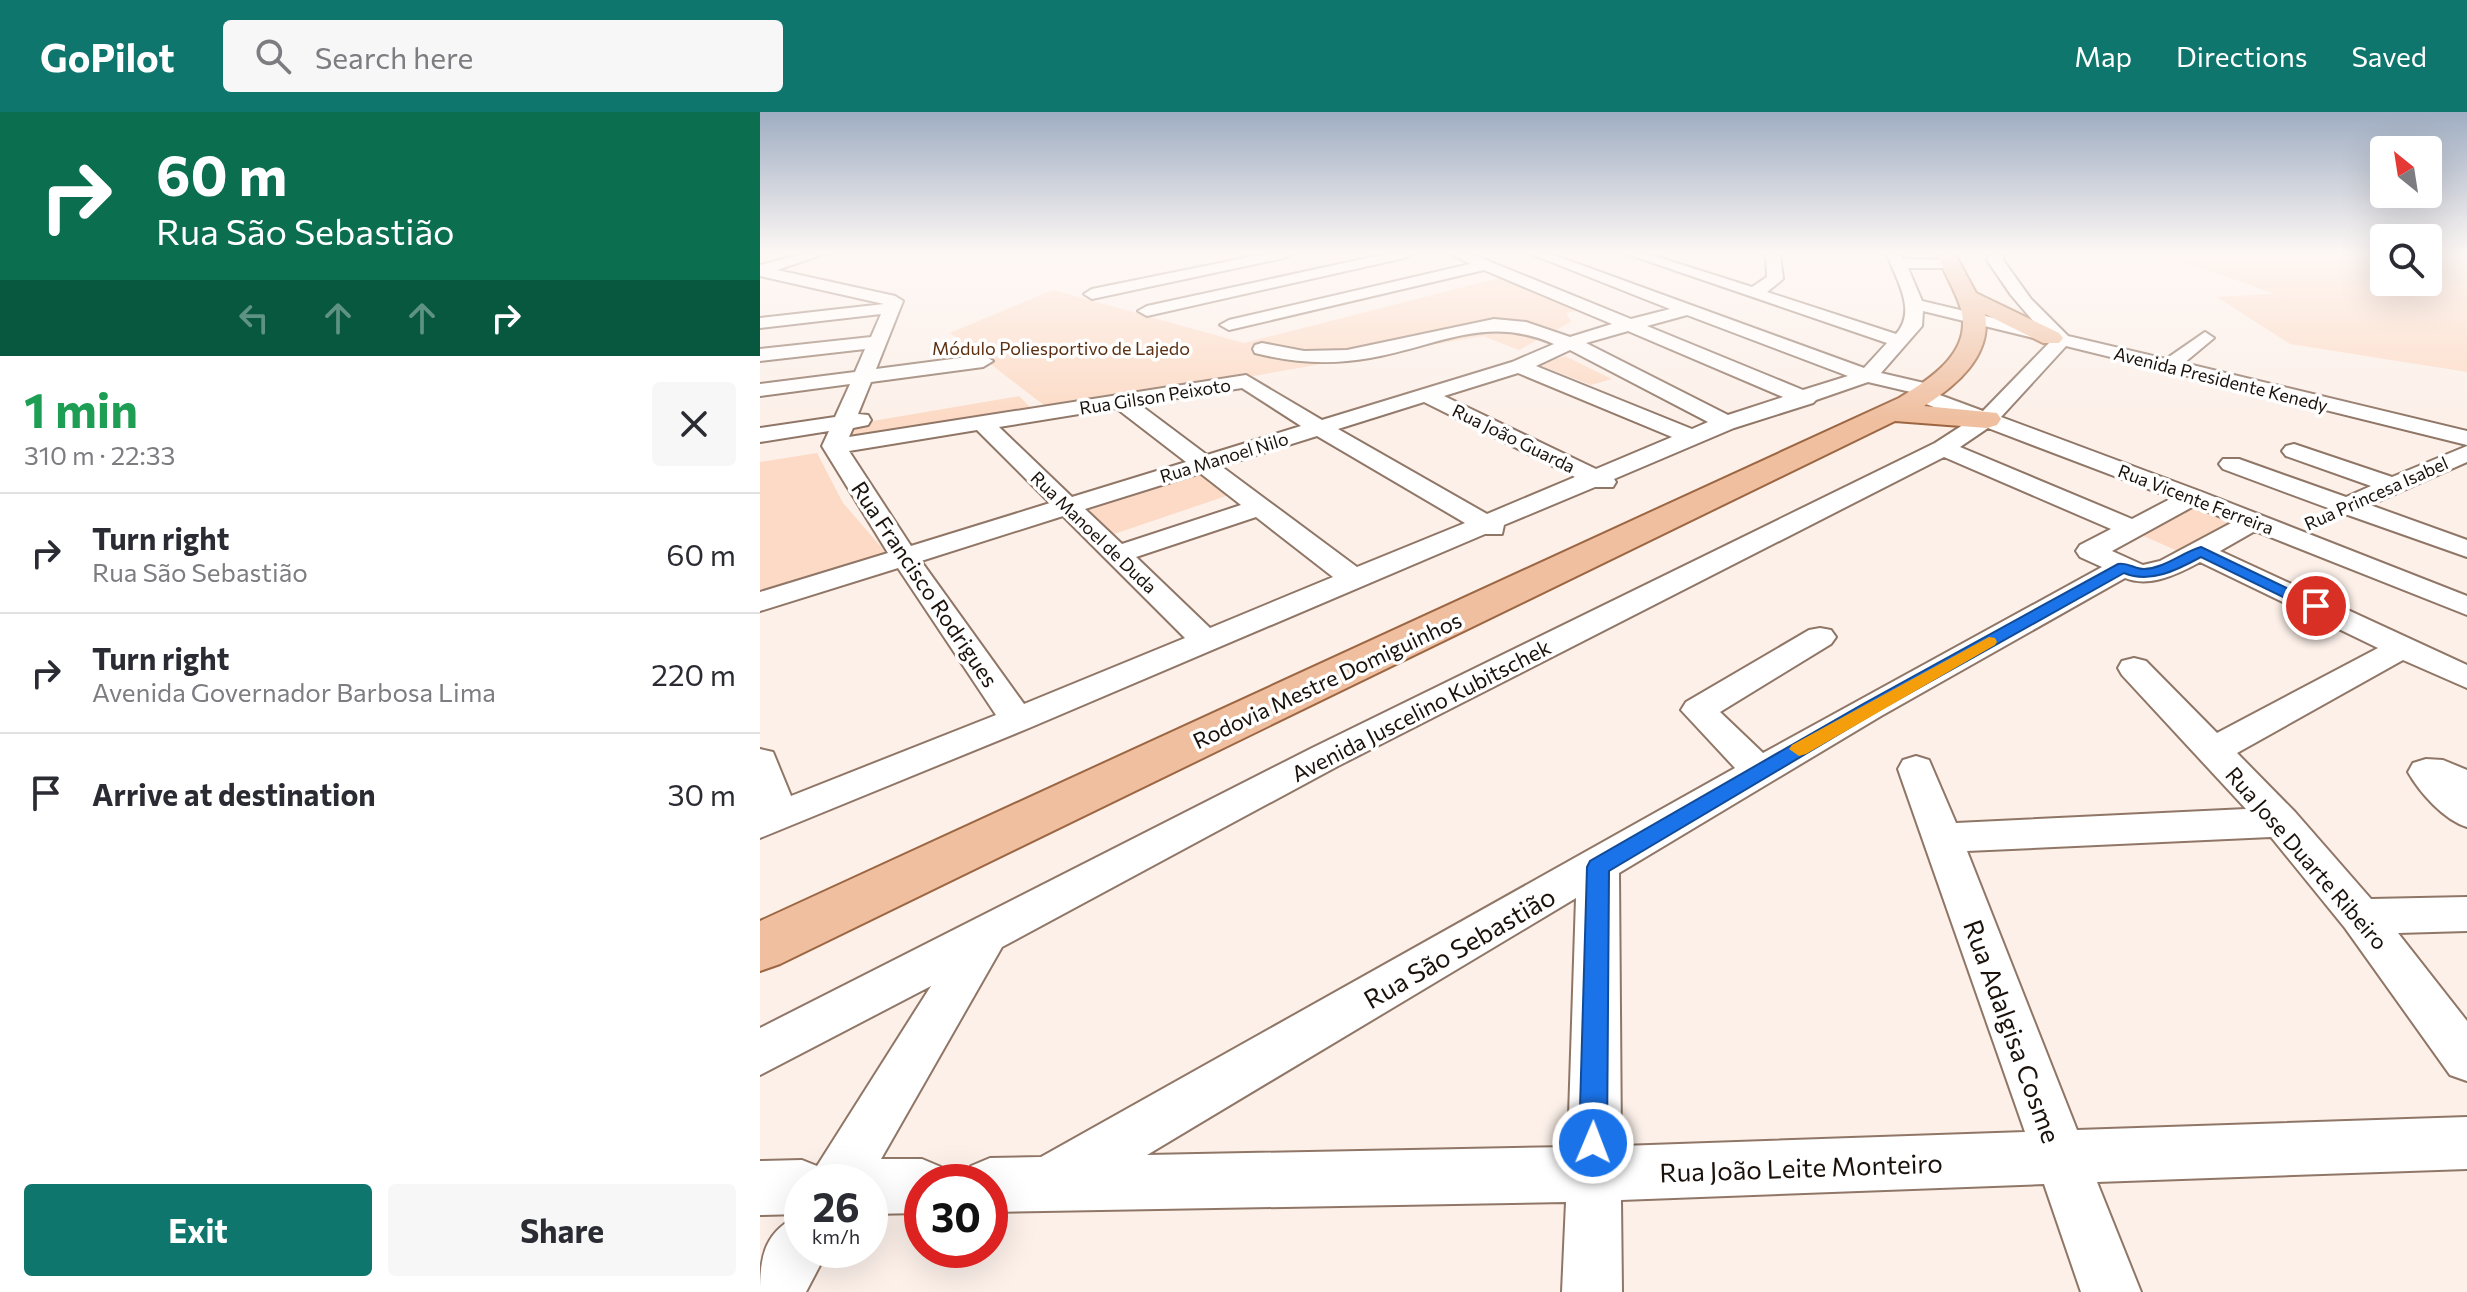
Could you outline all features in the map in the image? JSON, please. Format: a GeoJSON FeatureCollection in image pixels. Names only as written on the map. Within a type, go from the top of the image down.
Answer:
{"type":"FeatureCollection","features":[{"type":"Feature","properties":{"kind":"main road"},"geometry":{"type":"LineString","coordinates":[[1924,394],[1970,346],[1972,317],[1969,309]]}},
{"type":"Feature","properties":{"kind":"main road"},"geometry":{"type":"LineString","coordinates":[[1972,317],[2056,339]]}},
{"type":"Feature","properties":{"kind":"main road"},"geometry":{"type":"LineString","coordinates":[[1924,394],[1987,419]]}},
{"type":"Feature","properties":{"kind":"main road"},"geometry":{"type":"LineString","coordinates":[[1924,394],[1961,400],[1987,419]]}},
{"type":"Feature","properties":{"kind":"main road","name":"Rodovia Mestre Domiguinhos"},"geometry":{"type":"LineString","coordinates":[[760,947],[1924,394]]}},
{"type":"Feature","properties":{"kind":"street"},"geometry":{"type":"LineString","coordinates":[[760,323],[883,309]]}},
{"type":"Feature","properties":{"kind":"street"},"geometry":{"type":"LineString","coordinates":[[838,435],[892,309]]}},
{"type":"Feature","properties":{"kind":"street"},"geometry":{"type":"LineString","coordinates":[[1147,311],[1156,309]]}},
{"type":"Feature","properties":{"kind":"street"},"geometry":{"type":"LineString","coordinates":[[1196,309],[1217,322],[1283,309]]}},
{"type":"Feature","properties":{"kind":"street"},"geometry":{"type":"LineString","coordinates":[[1593,309],[1806,399]]}},
{"type":"Feature","properties":{"kind":"street"},"geometry":{"type":"LineString","coordinates":[[1832,309],[1919,326],[1972,317]]}},
{"type":"Feature","properties":{"kind":"street"},"geometry":{"type":"LineString","coordinates":[[1913,309],[1919,326]]}},
{"type":"Feature","properties":{"kind":"street"},"geometry":{"type":"LineString","coordinates":[[2031,309],[2056,339]]}},
{"type":"Feature","properties":{"kind":"street"},"geometry":{"type":"LineString","coordinates":[[1686,310],[1924,394]]}},
{"type":"Feature","properties":{"kind":"street","name":"Rua Manoel Nilo"},"geometry":{"type":"LineString","coordinates":[[760,602],[1527,363],[1569,343],[1629,324],[1686,310]]}},
{"type":"Feature","properties":{"kind":"street"},"geometry":{"type":"LineString","coordinates":[[760,761],[769,820],[1354,579],[1601,481],[1726,423],[1806,399],[1867,376],[1919,326],[1972,317]]}},
{"type":"Feature","properties":{"kind":"street"},"geometry":{"type":"LineString","coordinates":[[1262,349],[1298,358],[1330,358],[1410,344],[1491,324],[1510,324],[1569,343],[1726,423]]}},
{"type":"Feature","properties":{"kind":"street"},"geometry":{"type":"LineString","coordinates":[[1464,330],[1496,344],[1527,363],[1694,438]]}},
{"type":"Feature","properties":{"kind":"street"},"geometry":{"type":"LineString","coordinates":[[2169,366],[2205,338]]}},
{"type":"Feature","properties":{"kind":"street","name":"Avenida Presidente Kenedy"},"geometry":{"type":"LineString","coordinates":[[2056,339],[2467,438]]}},
{"type":"Feature","properties":{"kind":"street","name":"Avenida Juscelino Kubitschek"},"geometry":{"type":"LineString","coordinates":[[760,1053],[985,938],[1325,757],[1943,448],[1987,419],[2056,339]]}},
{"type":"Feature","properties":{"kind":"street"},"geometry":{"type":"LineString","coordinates":[[760,355],[877,342]]}},
{"type":"Feature","properties":{"kind":"street"},"geometry":{"type":"LineString","coordinates":[[1246,381],[1232,373],[1292,369],[1330,358]]}},
{"type":"Feature","properties":{"kind":"street"},"geometry":{"type":"LineString","coordinates":[[760,390],[983,361]]}},
{"type":"Feature","properties":{"kind":"street","name":"Rua Gilson Peixoto"},"geometry":{"type":"LineString","coordinates":[[838,435],[982,423],[1246,381],[1319,428],[1490,527]]}},
{"type":"Feature","properties":{"kind":"street","name":"Rua João Guarda"},"geometry":{"type":"LineString","coordinates":[[1423,394],[1601,481]]}},
{"type":"Feature","properties":{"kind":"street"},"geometry":{"type":"LineString","coordinates":[[1121,401],[1354,579]]}},
{"type":"Feature","properties":{"kind":"street"},"geometry":{"type":"LineString","coordinates":[[760,435],[838,435],[886,416]]}},
{"type":"Feature","properties":{"kind":"street","name":"Rua Vicente Ferreira"},"geometry":{"type":"LineString","coordinates":[[1987,419],[2467,606]]}},
{"type":"Feature","properties":{"kind":"street","name":"Rua Manoel de Duda"},"geometry":{"type":"LineString","coordinates":[[982,423],[1206,641]]}},
{"type":"Feature","properties":{"kind":"street","name":"Rua Francisco Rodrigues"},"geometry":{"type":"LineString","coordinates":[[838,435],[904,557],[1017,720]]}},
{"type":"Feature","properties":{"kind":"street"},"geometry":{"type":"LineString","coordinates":[[1943,448],[2127,548],[2140,574],[2169,568],[2254,521]]}},
{"type":"Feature","properties":{"kind":"street"},"geometry":{"type":"LineString","coordinates":[[2294,451],[2394,486]]}},
{"type":"Feature","properties":{"kind":"street","name":"Rua Princesa Isabel"},"geometry":{"type":"LineString","coordinates":[[2285,533],[2467,453]]}},
{"type":"Feature","properties":{"kind":"street"},"geometry":{"type":"LineString","coordinates":[[2231,464],[2467,549]]}},
{"type":"Feature","properties":{"kind":"street"},"geometry":{"type":"LineString","coordinates":[[2427,471],[2467,481]]}},
{"type":"Feature","properties":{"kind":"street","name":"Rua São Sebastião"},"geometry":{"type":"LineString","coordinates":[[1046,1184],[1761,772],[2127,548],[2193,497]]}},
{"type":"Feature","properties":{"kind":"street"},"geometry":{"type":"LineString","coordinates":[[1116,555],[1259,507]]}},
{"type":"Feature","properties":{"kind":"street"},"geometry":{"type":"LineString","coordinates":[[2201,552],[2467,678]]}},
{"type":"Feature","properties":{"kind":"street"},"geometry":{"type":"LineString","coordinates":[[1761,772],[1698,710],[1820,637]]}},
{"type":"Feature","properties":{"kind":"street"},"geometry":{"type":"LineString","coordinates":[[2214,750],[2403,647]]}},
{"type":"Feature","properties":{"kind":"street","name":"Rua Jose Duarte Ribeiro"},"geometry":{"type":"LineString","coordinates":[[2134,668],[2281,822],[2360,916],[2467,1059]]}},
{"type":"Feature","properties":{"kind":"street","name":"Rua Adalgisa Cosme"},"geometry":{"type":"LineString","coordinates":[[1916,769],[2111,1292]]}},
{"type":"Feature","properties":{"kind":"street"},"geometry":{"type":"LineString","coordinates":[[2467,787],[2443,773],[2426,772],[2467,813]]}},
{"type":"Feature","properties":{"kind":"street"},"geometry":{"type":"LineString","coordinates":[[1941,838],[2281,822]]}},
{"type":"Feature","properties":{"kind":"street"},"geometry":{"type":"LineString","coordinates":[[1592,1292],[1598,867]]}},
{"type":"Feature","properties":{"kind":"street"},"geometry":{"type":"LineString","coordinates":[[2360,916],[2467,914]]}},
{"type":"Feature","properties":{"kind":"street"},"geometry":{"type":"LineString","coordinates":[[849,1164],[985,938]]}},
{"type":"Feature","properties":{"kind":"street","name":"Rua João Leite Monteiro"},"geometry":{"type":"LineString","coordinates":[[1008,1185],[1593,1174],[2467,1143]]}},
{"type":"Feature","properties":{"kind":"street"},"geometry":{"type":"LineString","coordinates":[[760,1188],[784,1187]]}},
{"type":"Feature","properties":{"kind":"street"},"geometry":{"type":"LineString","coordinates":[[773,1292],[787,1268]]}},
{"type":"Feature","properties":{"kind":"green space","name":"Módulo Poliesportivo de Lajedo"},"geometry":{"type":"Polygon","coordinates":[[[1007,309],[1122,309],[1244,343],[1377,309],[1583,310],[1566,313],[1571,322],[1519,350],[1483,336],[1253,376],[1244,374],[1045,406],[950,333],[1007,309]]]}},
{"type":"Feature","properties":{"kind":"green space"},"geometry":{"type":"Polygon","coordinates":[[[2236,309],[2467,309],[2467,372],[2290,344],[2236,309]]]}},
{"type":"Feature","properties":{"kind":"green space"},"geometry":{"type":"Polygon","coordinates":[[[1565,356],[1612,379],[1591,385],[1539,365],[1565,356]]]}},
{"type":"Feature","properties":{"kind":"green space"},"geometry":{"type":"Polygon","coordinates":[[[1019,396],[1033,410],[847,440],[855,424],[1019,396]]]}},
{"type":"Feature","properties":{"kind":"green space"},"geometry":{"type":"Polygon","coordinates":[[[817,453],[843,503],[889,556],[760,594],[760,462],[817,453]]]}},
{"type":"Feature","properties":{"kind":"green space"},"geometry":{"type":"Polygon","coordinates":[[[1199,468],[1232,494],[1111,535],[1084,504],[1199,468]]]}},
{"type":"Feature","properties":{"kind":"green space"},"geometry":{"type":"Polygon","coordinates":[[[2197,503],[2241,521],[2182,553],[2137,533],[2197,503]]]}},
{"type":"Feature","properties":{"kind":"slow traffic"},"geometry":{"type":"LineString","coordinates":[[1799,749],[1989,642]]}},
{"type":"Feature","properties":{"kind":"route"},"geometry":{"type":"LineString","coordinates":[[1593,1143],[1598,867],[1869,708],[2123,567],[2140,574],[2169,568],[2201,552],[2316,606]]}}]}
